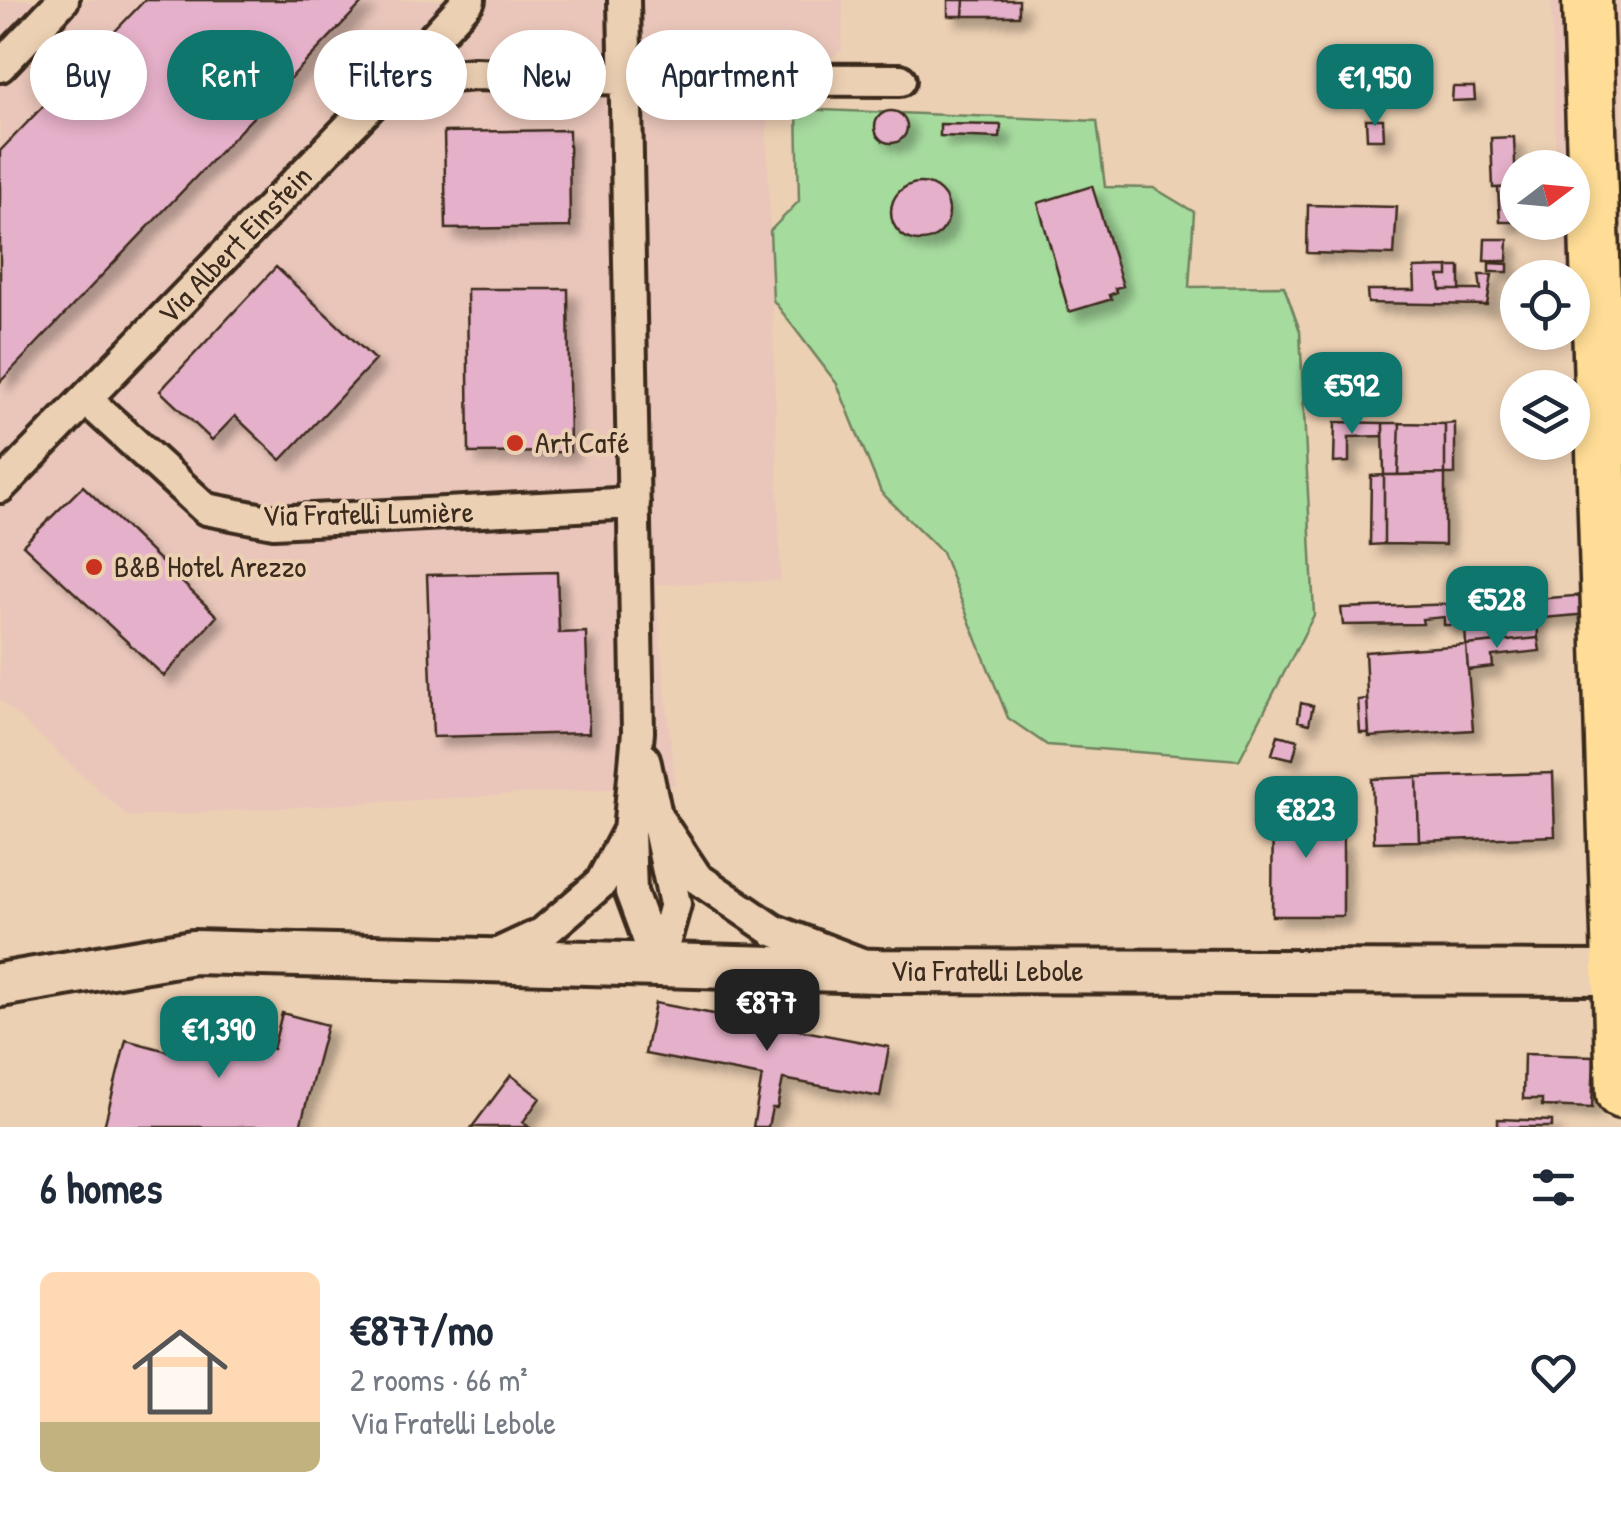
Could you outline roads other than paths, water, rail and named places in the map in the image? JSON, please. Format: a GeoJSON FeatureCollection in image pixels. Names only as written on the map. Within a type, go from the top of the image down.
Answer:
{"type":"FeatureCollection","features":[{"type":"Feature","properties":{"kind":"main road"},"geometry":{"type":"LineString","coordinates":[[1587,0],[1608,284],[1621,1094]]}},
{"type":"Feature","properties":{"kind":"street"},"geometry":{"type":"LineString","coordinates":[[0,66],[63,0]]}},
{"type":"Feature","properties":{"kind":"street","name":"Via Albert Einstein"},"geometry":{"type":"LineString","coordinates":[[441,30],[469,0]]}},
{"type":"Feature","properties":{"kind":"street"},"geometry":{"type":"LineString","coordinates":[[467,75],[626,79],[624,0]]}},
{"type":"Feature","properties":{"kind":"street"},"geometry":{"type":"LineString","coordinates":[[833,80],[900,80]]}},
{"type":"Feature","properties":{"kind":"street","name":"Via Albert Einstein"},"geometry":{"type":"LineString","coordinates":[[0,487],[356,120]]}},
{"type":"Feature","properties":{"kind":"street"},"geometry":{"type":"LineString","coordinates":[[627,120],[638,732],[628,832],[631,892],[658,965]]}},
{"type":"Feature","properties":{"kind":"street","name":"Via Fratelli Lumière"},"geometry":{"type":"LineString","coordinates":[[86,399],[206,509],[274,522],[634,504]]}},
{"type":"Feature","properties":{"kind":"street"},"geometry":{"type":"LineString","coordinates":[[638,732],[676,904],[658,965]]}},
{"type":"Feature","properties":{"kind":"street"},"geometry":{"type":"LineString","coordinates":[[660,822],[697,878],[758,920],[773,930],[879,971]]}},
{"type":"Feature","properties":{"kind":"street"},"geometry":{"type":"LineString","coordinates":[[484,960],[543,934],[600,882],[628,832]]}},
{"type":"Feature","properties":{"kind":"street","name":"Via Fratelli Lebole"},"geometry":{"type":"LineString","coordinates":[[0,985],[193,952],[879,971],[1617,973]]}},
{"type":"Feature","properties":{"kind":"place","name":"Art Café"},"geometry":{"type":"Point","coordinates":[515,443]}},
{"type":"Feature","properties":{"kind":"place","name":"B&B Hotel Arezzo"},"geometry":{"type":"Point","coordinates":[94,567]}}]}
